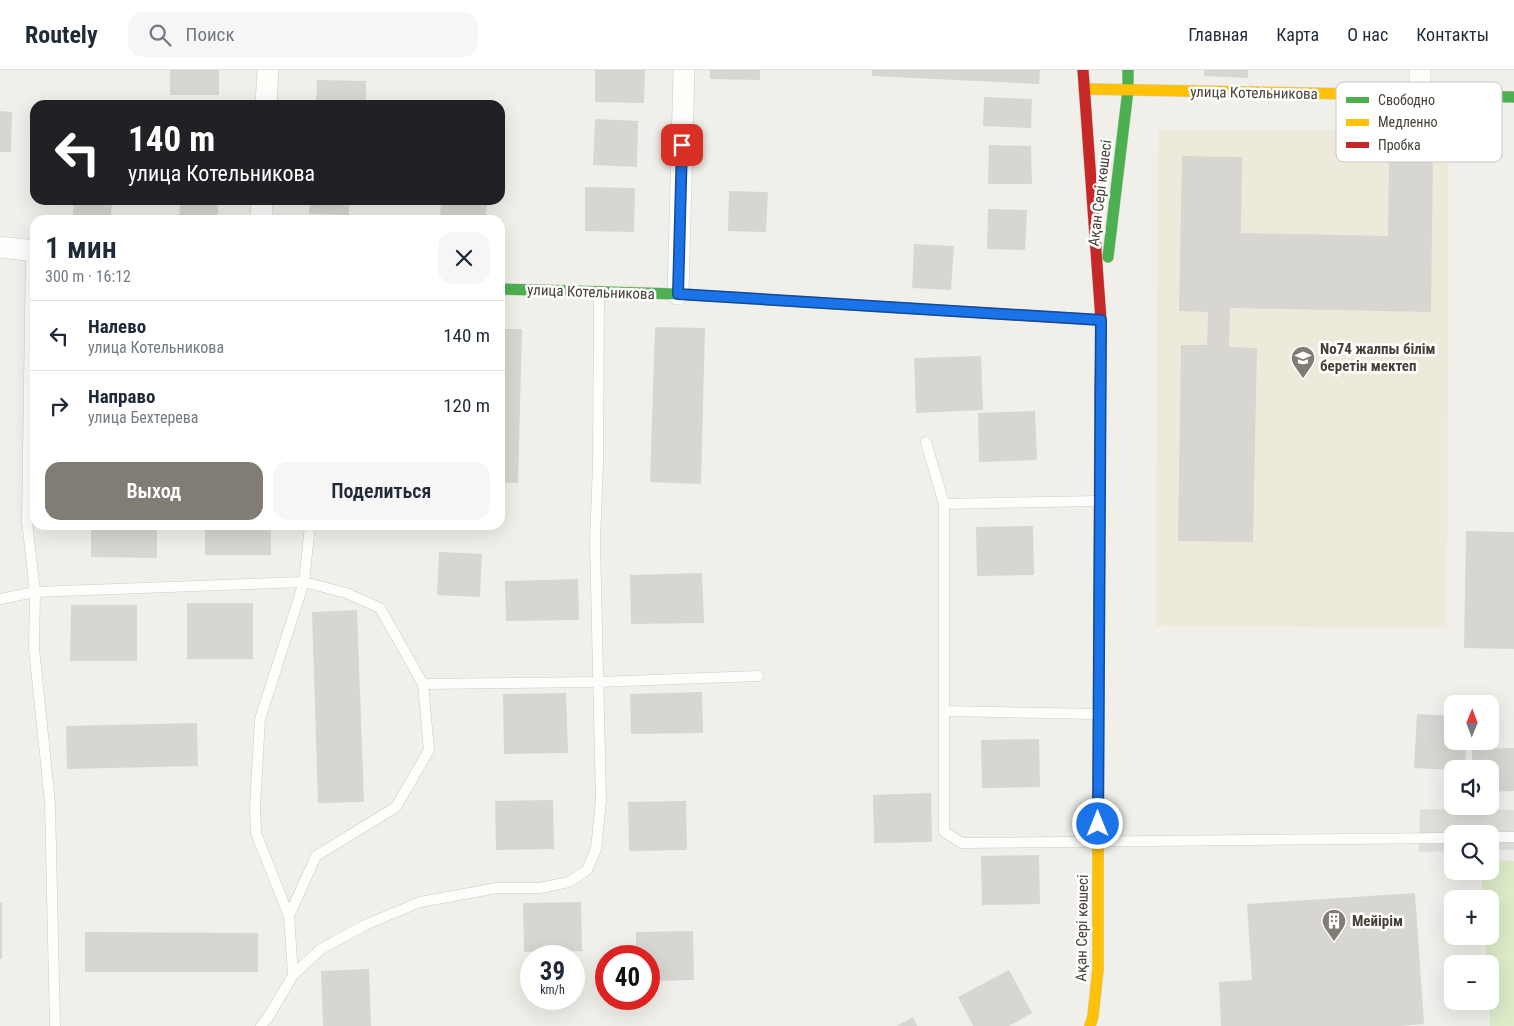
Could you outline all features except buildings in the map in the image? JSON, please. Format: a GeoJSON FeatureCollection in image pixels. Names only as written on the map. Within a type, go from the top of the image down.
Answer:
{"type":"FeatureCollection","features":[{"type":"Feature","properties":{"kind":"street"},"geometry":{"type":"LineString","coordinates":[[266,100],[268,70]]}},
{"type":"Feature","properties":{"kind":"street"},"geometry":{"type":"LineString","coordinates":[[678,294],[684,70]]}},
{"type":"Feature","properties":{"kind":"street","name":"Ақан Сері көшесі"},"geometry":{"type":"LineString","coordinates":[[1083,70],[1101,320],[1098,969],[1093,1016],[1090,1026]]}},
{"type":"Feature","properties":{"kind":"street","name":"Ақан Сері көшесі"},"geometry":{"type":"LineString","coordinates":[[1101,320],[1128,90],[1128,70]]}},
{"type":"Feature","properties":{"kind":"street","name":"улица Котельникова"},"geometry":{"type":"LineString","coordinates":[[1084,89],[1336,94]]}},
{"type":"Feature","properties":{"kind":"street"},"geometry":{"type":"LineString","coordinates":[[0,247],[30,250]]}},
{"type":"Feature","properties":{"kind":"street","name":"улица Котельникова"},"geometry":{"type":"LineString","coordinates":[[505,289],[678,294],[1101,320]]}},
{"type":"Feature","properties":{"kind":"lane"},"geometry":{"type":"LineString","coordinates":[[261,1026],[293,975],[321,950],[365,926],[420,902],[497,888],[540,888],[569,882],[587,870],[596,849],[601,800],[595,542],[598,464],[599,292]]}},
{"type":"Feature","properties":{"kind":"lane"},"geometry":{"type":"LineString","coordinates":[[30,413],[28,521],[34,592],[34,648],[50,804],[55,1026]]}},
{"type":"Feature","properties":{"kind":"lane"},"geometry":{"type":"LineString","coordinates":[[926,442],[944,504],[944,832],[962,843],[1444,838]]}},
{"type":"Feature","properties":{"kind":"lane"},"geometry":{"type":"LineString","coordinates":[[944,504],[1099,501]]}},
{"type":"Feature","properties":{"kind":"lane"},"geometry":{"type":"LineString","coordinates":[[293,975],[289,916],[256,833],[255,808],[260,719],[304,582],[309,530]]}},
{"type":"Feature","properties":{"kind":"lane"},"geometry":{"type":"LineString","coordinates":[[0,599],[34,592],[304,582],[346,593],[380,608],[423,684],[429,750],[396,807],[316,856],[289,916]]}},
{"type":"Feature","properties":{"kind":"lane"},"geometry":{"type":"LineString","coordinates":[[423,684],[598,682],[758,676]]}},
{"type":"Feature","properties":{"kind":"lane"},"geometry":{"type":"LineString","coordinates":[[944,712],[1098,714]]}},
{"type":"Feature","properties":{"kind":"lane"},"geometry":{"type":"LineString","coordinates":[[1499,837],[1514,837]]}},
{"type":"Feature","properties":{"kind":"shaded area","name":"No74 жалпы білім беретін мектеп"},"geometry":{"type":"Polygon","coordinates":[[[1158,130],[1336,131],[1336,162],[1449,162],[1447,628],[1156,626],[1158,130]]]}},
{"type":"Feature","properties":{"kind":"shaded area"},"geometry":{"type":"Polygon","coordinates":[[[1420,809],[1444,809],[1444,815],[1499,815],[1499,810],[1514,810],[1514,850],[1499,850],[1499,825],[1444,825],[1444,851],[1419,852],[1420,809]]]}},
{"type":"Feature","properties":{"kind":"green space"},"geometry":{"type":"Polygon","coordinates":[[[1499,860],[1514,861],[1514,1026],[1490,1026],[1489,1010],[1499,1010],[1499,955],[1486,955],[1486,945],[1499,945],[1499,890],[1482,890],[1482,880],[1499,880],[1499,860]]]}},
{"type":"Feature","properties":{"kind":"traffic: fast"},"geometry":{"type":"LineString","coordinates":[[1108,257],[1128,90],[1128,70]]}},
{"type":"Feature","properties":{"kind":"traffic: fast"},"geometry":{"type":"LineString","coordinates":[[1502,97],[1514,97]]}},
{"type":"Feature","properties":{"kind":"traffic: fast"},"geometry":{"type":"LineString","coordinates":[[505,289],[678,294],[935,310]]}},
{"type":"Feature","properties":{"kind":"traffic: fast"},"geometry":{"type":"LineString","coordinates":[[1098,848],[1100,401]]}},
{"type":"Feature","properties":{"kind":"traffic: slow"},"geometry":{"type":"LineString","coordinates":[[1084,89],[1336,94]]}},
{"type":"Feature","properties":{"kind":"traffic: slow"},"geometry":{"type":"LineString","coordinates":[[1090,1026],[1093,1016],[1098,969],[1098,848]]}},
{"type":"Feature","properties":{"kind":"traffic: jam"},"geometry":{"type":"LineString","coordinates":[[1083,70],[1101,320],[1100,401]]}},
{"type":"Feature","properties":{"kind":"traffic: jam"},"geometry":{"type":"LineString","coordinates":[[935,310],[1101,320]]}},
{"type":"Feature","properties":{"kind":"place","name":"No74 жалпы білім беретін мектеп"},"geometry":{"type":"Point","coordinates":[1303,379]}},
{"type":"Feature","properties":{"kind":"place","name":"Мейiрiм"},"geometry":{"type":"Point","coordinates":[1334,942]}},
{"type":"Feature","properties":{"kind":"route"},"geometry":{"type":"LineString","coordinates":[[682,145],[678,294],[1101,320],[1098,824]]}}]}
